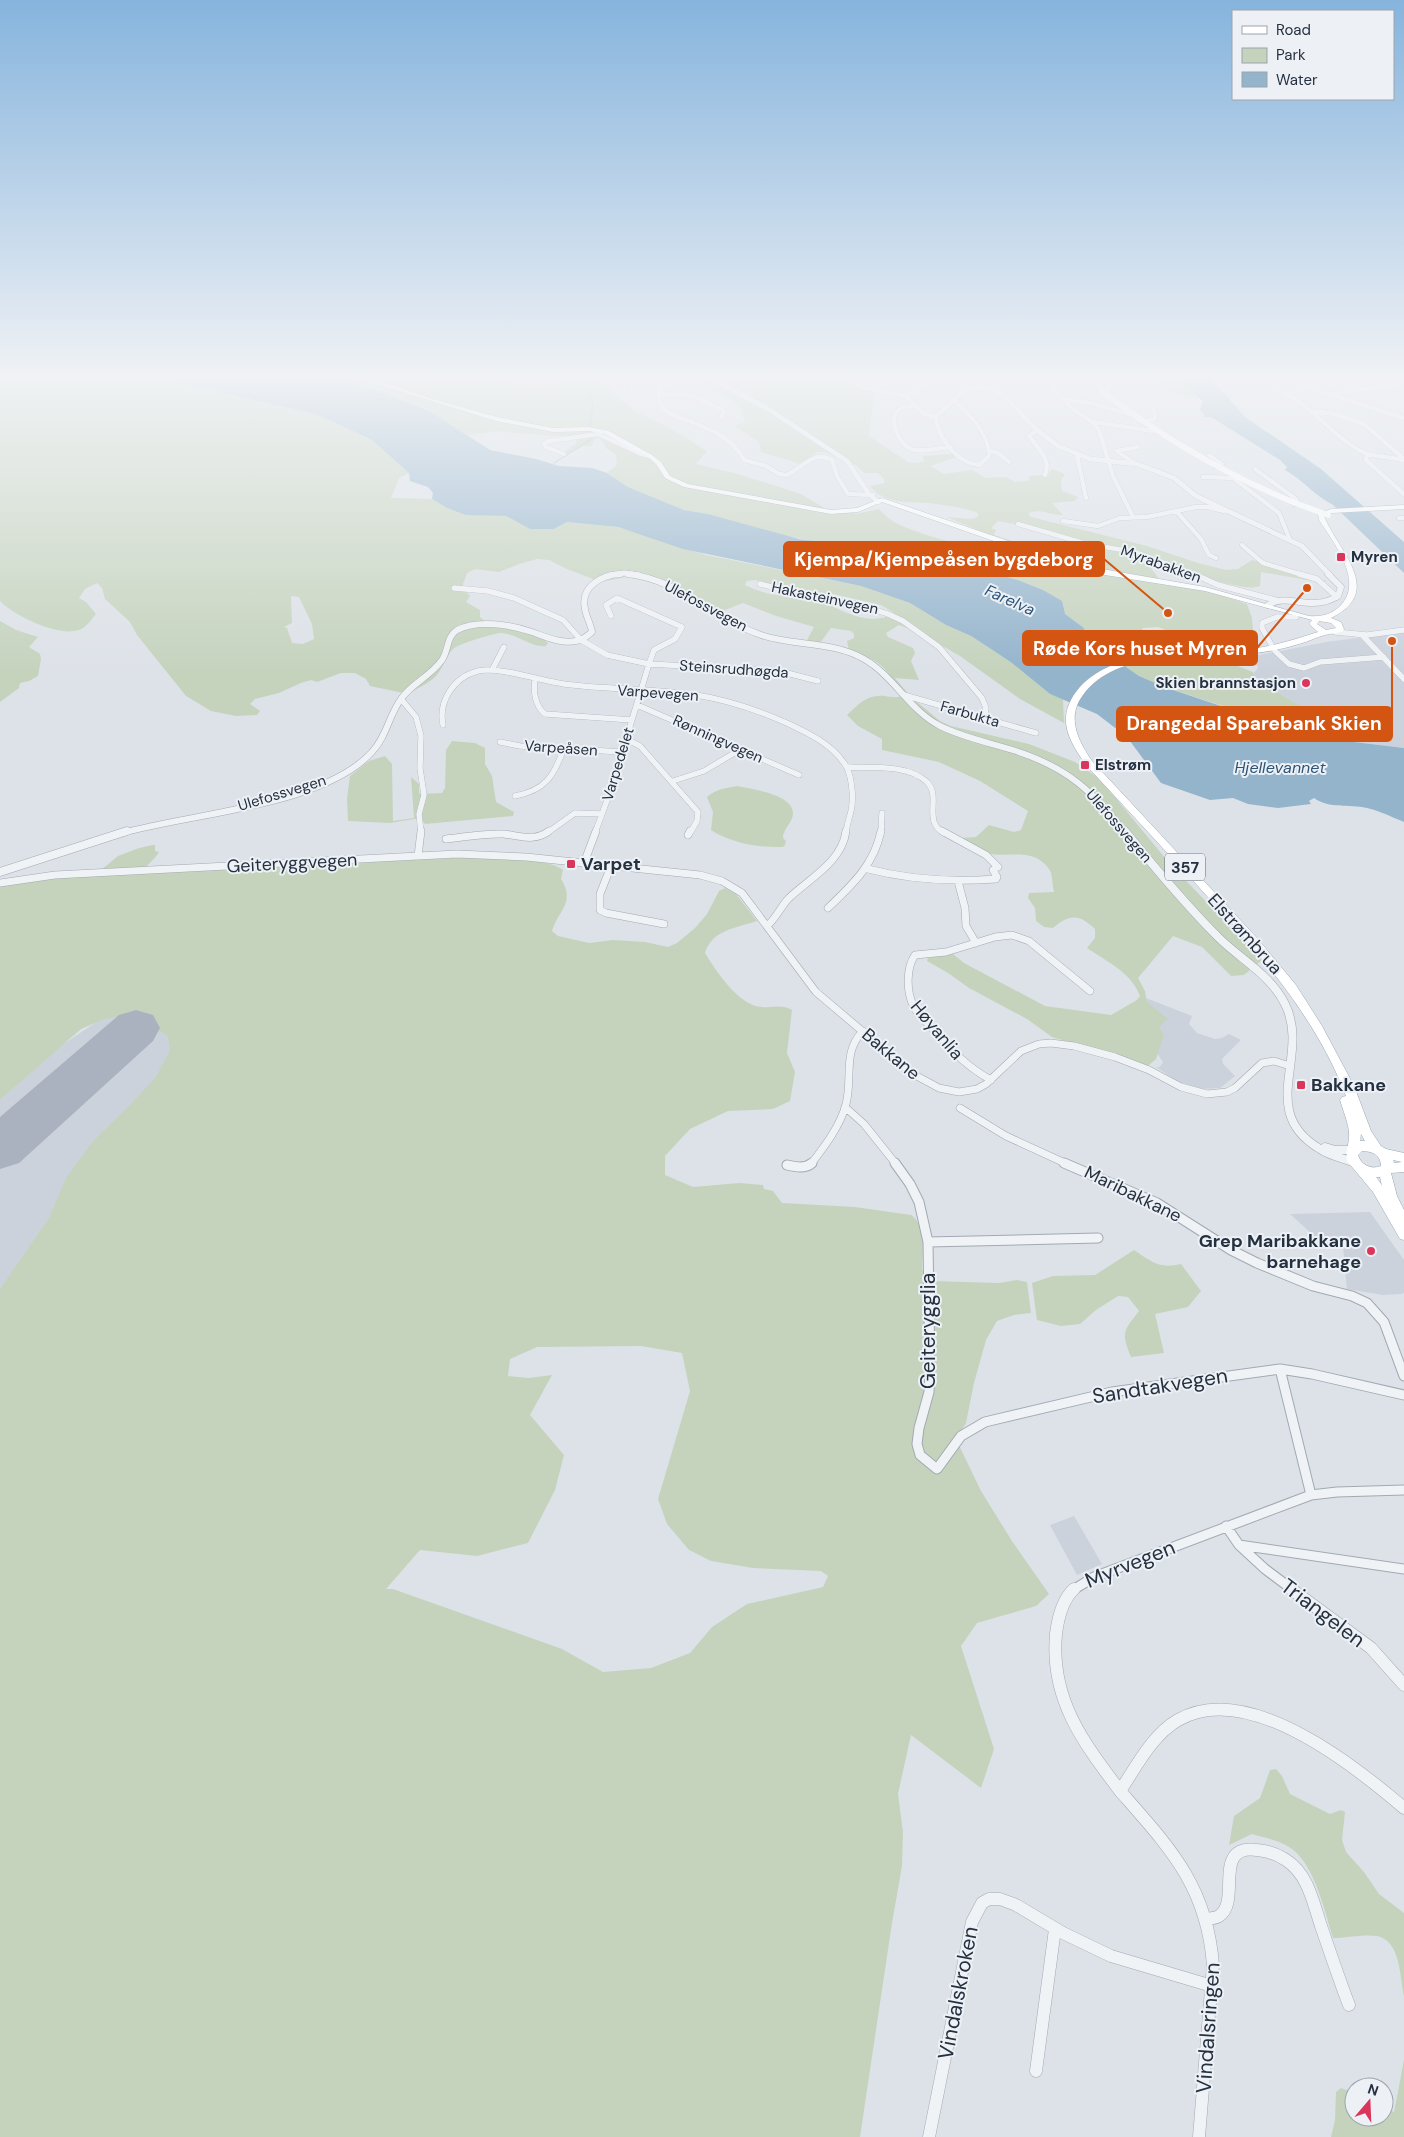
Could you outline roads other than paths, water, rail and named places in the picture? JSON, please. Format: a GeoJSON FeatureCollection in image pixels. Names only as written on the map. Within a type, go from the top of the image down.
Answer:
{"type":"FeatureCollection","features":[{"type":"Feature","properties":{"kind":"main road"},"geometry":{"type":"LineString","coordinates":[[665,474],[672,481],[700,489],[830,512],[858,510],[880,501],[906,508],[1085,569],[1192,586],[1271,603],[1335,629]]}},
{"type":"Feature","properties":{"kind":"main road"},"geometry":{"type":"LineString","coordinates":[[1231,474],[1294,504],[1325,514],[1337,511],[1404,507]]}},
{"type":"Feature","properties":{"kind":"main road"},"geometry":{"type":"LineString","coordinates":[[1325,514],[1355,562],[1360,578],[1357,600],[1335,629]]}},
{"type":"Feature","properties":{"kind":"main road","name":"357"},"geometry":{"type":"LineString","coordinates":[[1317,622],[1334,615],[1343,608],[1352,594],[1353,580],[1345,556],[1321,518],[1325,514]]}},
{"type":"Feature","properties":{"kind":"main road"},"geometry":{"type":"LineString","coordinates":[[1271,603],[1296,617],[1317,622],[1333,621],[1335,629]]}},
{"type":"Feature","properties":{"kind":"main road","name":"Elstrømbrua"},"geometry":{"type":"LineString","coordinates":[[1285,644],[1305,636],[1317,622]]}},
{"type":"Feature","properties":{"kind":"main road","name":"Elstrømbrua"},"geometry":{"type":"LineString","coordinates":[[1335,629],[1301,641],[1239,653],[1154,658],[1117,667],[1084,686],[1071,710],[1070,722],[1073,736],[1083,755],[1253,940],[1292,988],[1318,1029],[1348,1086],[1366,1132],[1379,1151]]}},
{"type":"Feature","properties":{"kind":"main road","name":"Elstrømbrua"},"geometry":{"type":"LineString","coordinates":[[1338,1069],[1355,1133],[1356,1158]]}},
{"type":"Feature","properties":{"kind":"main road"},"geometry":{"type":"LineString","coordinates":[[1356,1158],[1364,1145],[1404,1158]]}},
{"type":"Feature","properties":{"kind":"main road","name":"357"},"geometry":{"type":"LineString","coordinates":[[1379,1151],[1388,1163],[1386,1170],[1391,1196],[1404,1222]]}},
{"type":"Feature","properties":{"kind":"main road"},"geometry":{"type":"LineString","coordinates":[[1356,1158],[1373,1173],[1404,1167]]}},
{"type":"Feature","properties":{"kind":"main road"},"geometry":{"type":"LineString","coordinates":[[1356,1158],[1377,1188],[1404,1235]]}},
{"type":"Feature","properties":{"kind":"street"},"geometry":{"type":"LineString","coordinates":[[836,474],[848,494],[870,494]]}},
{"type":"Feature","properties":{"kind":"street"},"geometry":{"type":"LineString","coordinates":[[858,474],[870,494],[880,501]]}},
{"type":"Feature","properties":{"kind":"street"},"geometry":{"type":"LineString","coordinates":[[1081,474],[1086,498]]}},
{"type":"Feature","properties":{"kind":"street"},"geometry":{"type":"LineString","coordinates":[[1112,474],[1133,517]]}},
{"type":"Feature","properties":{"kind":"street"},"geometry":{"type":"LineString","coordinates":[[1163,474],[1174,478],[1196,496],[1290,540],[1305,549],[1339,582],[1341,591],[1328,602],[1313,604],[1271,603]]}},
{"type":"Feature","properties":{"kind":"street"},"geometry":{"type":"LineString","coordinates":[[1261,474],[1296,500],[1297,502],[1294,504]]}},
{"type":"Feature","properties":{"kind":"street"},"geometry":{"type":"LineString","coordinates":[[1381,474],[1404,494]]}},
{"type":"Feature","properties":{"kind":"street"},"geometry":{"type":"LineString","coordinates":[[1203,477],[1236,477],[1279,513],[1290,540]]}},
{"type":"Feature","properties":{"kind":"street"},"geometry":{"type":"LineString","coordinates":[[1063,521],[1098,526],[1120,518],[1204,507],[1231,512]]}},
{"type":"Feature","properties":{"kind":"street"},"geometry":{"type":"LineString","coordinates":[[1176,511],[1201,539],[1209,555],[1216,558]]}},
{"type":"Feature","properties":{"kind":"street","name":"Myrabakken"},"geometry":{"type":"LineString","coordinates":[[1018,524],[1087,544],[1134,552],[1186,570],[1218,585],[1271,603]]}},
{"type":"Feature","properties":{"kind":"street"},"geometry":{"type":"LineString","coordinates":[[1242,545],[1260,561],[1302,573],[1324,584],[1330,593],[1336,597]]}},
{"type":"Feature","properties":{"kind":"street","name":"Ulefossvegen"},"geometry":{"type":"LineString","coordinates":[[0,872],[112,835],[272,800],[332,778],[360,763],[377,747],[385,735],[401,699],[413,684],[442,661],[446,654],[449,638],[461,629],[481,626],[506,627],[559,641],[582,640],[592,632],[584,607],[586,593],[591,584],[600,577],[610,574],[636,574],[662,582],[723,616],[767,637],[841,650],[859,657],[884,673],[929,719],[940,726],[1050,765],[1075,778],[1089,790],[1214,934],[1265,978],[1279,995],[1288,1011],[1293,1031],[1285,1104],[1290,1120],[1303,1136],[1323,1152],[1356,1158]]}},
{"type":"Feature","properties":{"kind":"street","name":"Hakasteinvegen"},"geometry":{"type":"LineString","coordinates":[[760,584],[847,601],[893,614],[943,650],[955,669],[983,700],[987,710],[984,719]]}},
{"type":"Feature","properties":{"kind":"street"},"geometry":{"type":"LineString","coordinates":[[454,588],[492,591],[523,601],[567,623],[582,640],[611,657],[649,664]]}},
{"type":"Feature","properties":{"kind":"street","name":"Varpedelet"},"geometry":{"type":"LineString","coordinates":[[584,863],[602,814],[654,650],[672,641],[679,634],[682,627],[617,598],[610,600],[606,605],[611,616]]}},
{"type":"Feature","properties":{"kind":"street"},"geometry":{"type":"LineString","coordinates":[[1271,644],[1262,628],[1262,623],[1277,617],[1296,617]]}},
{"type":"Feature","properties":{"kind":"street"},"geometry":{"type":"LineString","coordinates":[[1335,629],[1362,635],[1404,630]]}},
{"type":"Feature","properties":{"kind":"street"},"geometry":{"type":"LineString","coordinates":[[1362,635],[1404,679]]}},
{"type":"Feature","properties":{"kind":"street"},"geometry":{"type":"LineString","coordinates":[[492,670],[504,647]]}},
{"type":"Feature","properties":{"kind":"street"},"geometry":{"type":"LineString","coordinates":[[1275,651],[1289,664],[1304,668],[1320,662],[1384,657]]}},
{"type":"Feature","properties":{"kind":"street","name":"Steinsrudhøgda"},"geometry":{"type":"LineString","coordinates":[[649,664],[779,671],[818,681]]}},
{"type":"Feature","properties":{"kind":"street","name":"Varpevegen"},"geometry":{"type":"LineString","coordinates":[[443,725],[440,715],[441,705],[458,682],[475,672],[492,670],[535,680],[598,689],[642,690],[708,697],[799,728],[822,740],[842,758],[848,768]]}},
{"type":"Feature","properties":{"kind":"street"},"geometry":{"type":"LineString","coordinates":[[535,680],[534,684],[539,709],[545,714],[632,720]]}},
{"type":"Feature","properties":{"kind":"street","name":"Farbukta"},"geometry":{"type":"LineString","coordinates":[[904,694],[1036,733]]}},
{"type":"Feature","properties":{"kind":"street"},"geometry":{"type":"LineString","coordinates":[[401,699],[416,717],[420,736],[420,768],[424,795],[419,814],[421,830],[418,856]]}},
{"type":"Feature","properties":{"kind":"street","name":"Rønningvegen"},"geometry":{"type":"LineString","coordinates":[[637,705],[648,708],[798,775]]}},
{"type":"Feature","properties":{"kind":"street"},"geometry":{"type":"LineString","coordinates":[[626,739],[640,746],[698,812],[697,821],[688,835]]}},
{"type":"Feature","properties":{"kind":"street","name":"Varpeåsen"},"geometry":{"type":"LineString","coordinates":[[500,742],[520,746],[622,752]]}},
{"type":"Feature","properties":{"kind":"street"},"geometry":{"type":"LineString","coordinates":[[515,796],[529,794],[546,782],[556,771],[564,748]]}},
{"type":"Feature","properties":{"kind":"street"},"geometry":{"type":"LineString","coordinates":[[673,782],[704,771],[740,749]]}},
{"type":"Feature","properties":{"kind":"street"},"geometry":{"type":"LineString","coordinates":[[768,924],[776,918],[788,899],[838,852],[845,838],[848,817],[851,812],[848,768],[898,770],[922,777],[930,784],[933,796],[931,815],[933,824],[939,830],[986,856],[995,868],[997,877],[996,879],[958,880],[899,876],[868,868]]}},
{"type":"Feature","properties":{"kind":"street"},"geometry":{"type":"LineString","coordinates":[[446,839],[504,834],[522,838],[537,838],[575,814],[583,812],[602,814]]}},
{"type":"Feature","properties":{"kind":"street"},"geometry":{"type":"LineString","coordinates":[[828,908],[868,868],[880,838],[883,824],[882,813]]}},
{"type":"Feature","properties":{"kind":"street","name":"Geiteryggvegen"},"geometry":{"type":"LineString","coordinates":[[0,883],[54,875],[418,856],[481,855],[584,863]]}},
{"type":"Feature","properties":{"kind":"street","name":"Bakkane"},"geometry":{"type":"LineString","coordinates":[[584,863],[700,875],[722,881],[742,893],[768,924],[816,992],[913,1074],[935,1088],[950,1092],[967,1092],[979,1089],[991,1080],[1017,1052],[1030,1046],[1045,1043],[1069,1045],[1127,1062],[1149,1070],[1185,1089],[1208,1094],[1228,1092],[1239,1086],[1256,1066],[1263,1062],[1275,1061],[1290,1066]]}},
{"type":"Feature","properties":{"kind":"street"},"geometry":{"type":"LineString","coordinates":[[612,866],[601,891],[598,904],[600,910],[606,913],[664,924]]}},
{"type":"Feature","properties":{"kind":"street"},"geometry":{"type":"LineString","coordinates":[[958,880],[966,908],[966,926],[976,943]]}},
{"type":"Feature","properties":{"kind":"street","name":"Høyanlia"},"geometry":{"type":"LineString","coordinates":[[991,1080],[960,1059],[914,1008],[908,992],[911,961],[915,955],[946,952],[1003,935],[1021,937],[1090,991]]}},
{"type":"Feature","properties":{"kind":"street"},"geometry":{"type":"LineString","coordinates":[[787,1166],[803,1168],[812,1163],[845,1107],[852,1046],[858,1035],[863,1031]]}},
{"type":"Feature","properties":{"kind":"street","name":"Geiterygglia"},"geometry":{"type":"LineString","coordinates":[[845,1107],[864,1124],[885,1149],[915,1193],[924,1218],[928,1242],[930,1384],[917,1444],[920,1455],[937,1470]]}},
{"type":"Feature","properties":{"kind":"street","name":"Maribakkane"},"geometry":{"type":"LineString","coordinates":[[960,1108],[982,1123],[1018,1141],[1169,1209],[1238,1254],[1296,1280],[1365,1302],[1376,1310],[1384,1322],[1404,1376]]}},
{"type":"Feature","properties":{"kind":"street"},"geometry":{"type":"LineString","coordinates":[[928,1242],[1098,1238]]}},
{"type":"Feature","properties":{"kind":"street"},"geometry":{"type":"LineString","coordinates":[[1280,1369],[1311,1495]]}},
{"type":"Feature","properties":{"kind":"street","name":"Sandtakvegen"},"geometry":{"type":"LineString","coordinates":[[937,1470],[960,1436],[976,1426],[996,1418],[1112,1392],[1280,1369],[1312,1374],[1404,1395]]}},
{"type":"Feature","properties":{"kind":"street","name":"Myrvegen"},"geometry":{"type":"LineString","coordinates":[[1120,1790],[1082,1738],[1064,1704],[1055,1667],[1054,1650],[1062,1605],[1071,1590],[1082,1582],[1311,1495],[1337,1492],[1404,1490]]}},
{"type":"Feature","properties":{"kind":"street","name":"Triangelen"},"geometry":{"type":"LineString","coordinates":[[1226,1526],[1239,1545],[1264,1569],[1371,1648],[1404,1685]]}},
{"type":"Feature","properties":{"kind":"street","name":"Triangelen"},"geometry":{"type":"LineString","coordinates":[[1239,1545],[1404,1569]]}},
{"type":"Feature","properties":{"kind":"street"},"geometry":{"type":"LineString","coordinates":[[1120,1790],[1153,1745],[1179,1719],[1206,1710],[1223,1710],[1261,1718],[1310,1740],[1365,1776],[1404,1808]]}},
{"type":"Feature","properties":{"kind":"street","name":"Vindalsringen"},"geometry":{"type":"LineString","coordinates":[[1120,1790],[1183,1867],[1199,1896],[1208,1919],[1213,1949],[1212,1986],[1199,2137]]}},
{"type":"Feature","properties":{"kind":"street"},"geometry":{"type":"LineString","coordinates":[[1208,1919],[1219,1916],[1224,1912],[1229,1869],[1236,1855],[1242,1851],[1252,1849],[1268,1852],[1286,1859],[1294,1866],[1306,1884],[1349,2005]]}},
{"type":"Feature","properties":{"kind":"street","name":"Vindalskroken"},"geometry":{"type":"LineString","coordinates":[[929,2137],[972,1922],[978,1908],[987,1900],[999,1898],[1023,1909],[1056,1929],[1114,1957],[1183,1975],[1212,1986]]}},
{"type":"Feature","properties":{"kind":"street"},"geometry":{"type":"LineString","coordinates":[[1036,2071],[1056,1929]]}},
{"type":"Feature","properties":{"kind":"water","name":"Farelva"},"geometry":{"type":"Polygon","coordinates":[[[409,474],[608,474],[628,487],[684,510],[708,514],[799,539],[856,546],[914,547],[931,550],[949,561],[1018,580],[1043,590],[1062,601],[1065,614],[1084,628],[1084,633],[1076,641],[1097,647],[1139,676],[1167,688],[1275,724],[1329,739],[1404,748],[1404,822],[1372,809],[1326,804],[1314,798],[1309,801],[1311,804],[1278,808],[1248,804],[1233,798],[1210,800],[1161,783],[1127,737],[1097,714],[1050,694],[1012,663],[971,636],[946,625],[910,603],[861,586],[683,549],[618,527],[567,522],[554,529],[530,529],[506,516],[466,515],[447,508],[432,499],[433,493],[428,487],[410,481],[409,474]]]}},
{"type":"Feature","properties":{"kind":"water"},"geometry":{"type":"Polygon","coordinates":[[[1291,474],[1326,474],[1404,542],[1404,573],[1333,505],[1291,474]]]}},
{"type":"Feature","properties":{"kind":"place","name":"Myren"},"geometry":{"type":"Point","coordinates":[1341,557]}},
{"type":"Feature","properties":{"kind":"place","name":"Røde Kors huset Myren"},"geometry":{"type":"Point","coordinates":[1307,588]}},
{"type":"Feature","properties":{"kind":"place","name":"Kjempa/Kjempeåsen bygdeborg"},"geometry":{"type":"Point","coordinates":[1168,613]}},
{"type":"Feature","properties":{"kind":"place","name":"Drangedal Sparebank Skien"},"geometry":{"type":"Point","coordinates":[1392,641]}},
{"type":"Feature","properties":{"kind":"place","name":"Skien brannstasjon"},"geometry":{"type":"Point","coordinates":[1306,683]}},
{"type":"Feature","properties":{"kind":"place","name":"Elstrøm"},"geometry":{"type":"Point","coordinates":[1085,765]}},
{"type":"Feature","properties":{"kind":"place","name":"Varpet"},"geometry":{"type":"Point","coordinates":[571,864]}},
{"type":"Feature","properties":{"kind":"place","name":"Bakkane"},"geometry":{"type":"Point","coordinates":[1301,1085]}},
{"type":"Feature","properties":{"kind":"place","name":"Grep Maribakkane barnehage"},"geometry":{"type":"Point","coordinates":[1371,1251]}},
{"type":"Feature","properties":{"kind":"water label","name":"Hjellevannet"},"geometry":{"type":"Point","coordinates":[1280,767]}}]}
